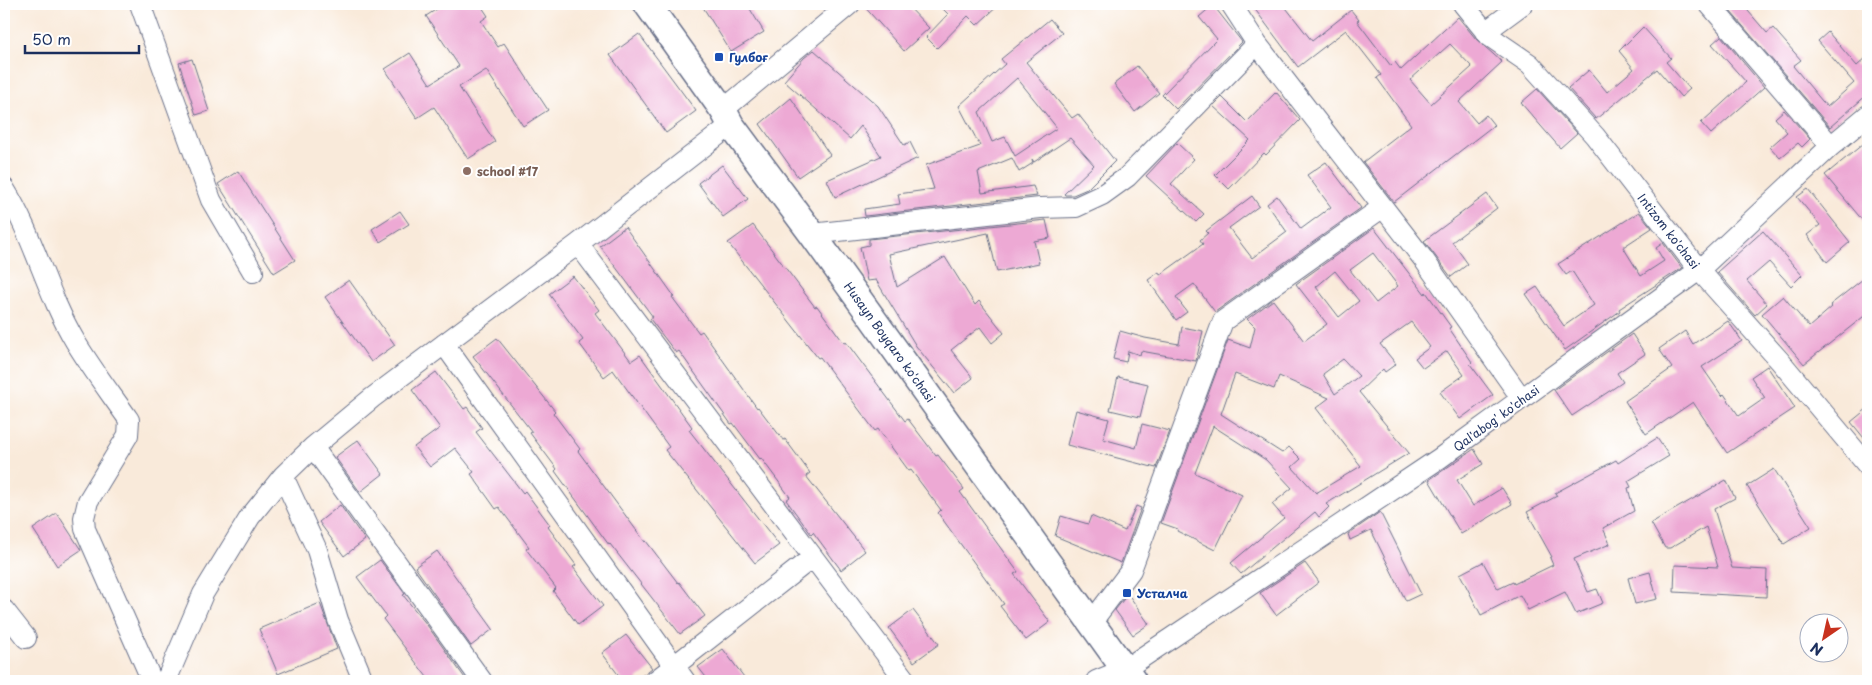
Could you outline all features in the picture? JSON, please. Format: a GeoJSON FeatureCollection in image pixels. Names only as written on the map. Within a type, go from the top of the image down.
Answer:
{"type":"FeatureCollection","features":[{"type":"Feature","properties":{"kind":"main road","name":"Husayn Boyqaro ko'chasi"},"geometry":{"type":"LineString","coordinates":[[647,4],[1129,675]]}},
{"type":"Feature","properties":{"kind":"street"},"geometry":{"type":"LineString","coordinates":[[140,4],[210,200],[253,272]]}},
{"type":"Feature","properties":{"kind":"street"},"geometry":{"type":"LineString","coordinates":[[166,681],[203,594],[250,516],[283,476],[313,447],[372,398],[578,244],[727,117],[850,4]]}},
{"type":"Feature","properties":{"kind":"street"},"geometry":{"type":"LineString","coordinates":[[1231,4],[1257,44],[1424,260],[1522,399]]}},
{"type":"Feature","properties":{"kind":"street","name":"Intizom ko'chasi"},"geometry":{"type":"LineString","coordinates":[[1463,4],[1485,32],[1530,64],[1595,136],[1699,270],[1780,361],[1868,466]]}},
{"type":"Feature","properties":{"kind":"street"},"geometry":{"type":"LineString","coordinates":[[1485,32],[1523,4]]}},
{"type":"Feature","properties":{"kind":"street"},"geometry":{"type":"LineString","coordinates":[[1710,4],[1831,146]]}},
{"type":"Feature","properties":{"kind":"street"},"geometry":{"type":"LineString","coordinates":[[812,234],[1040,208],[1076,207],[1102,195],[1127,177],[1257,44]]}},
{"type":"Feature","properties":{"kind":"street","name":"Qal'abog' ko'chasi"},"geometry":{"type":"LineString","coordinates":[[1096,681],[1129,675],[1440,458],[1699,270],[1831,146],[1868,115]]}},
{"type":"Feature","properties":{"kind":"street"},"geometry":{"type":"LineString","coordinates":[[4,188],[11,215],[74,340],[128,420],[128,435],[88,501],[84,518],[85,529],[152,681]]}},
{"type":"Feature","properties":{"kind":"street"},"geometry":{"type":"LineString","coordinates":[[1091,623],[1131,570],[1223,321],[1383,207]]}},
{"type":"Feature","properties":{"kind":"street"},"geometry":{"type":"LineString","coordinates":[[578,244],[906,681]]}},
{"type":"Feature","properties":{"kind":"street"},"geometry":{"type":"LineString","coordinates":[[444,344],[679,674]]}},
{"type":"Feature","properties":{"kind":"street"},"geometry":{"type":"LineString","coordinates":[[313,447],[482,681]]}},
{"type":"Feature","properties":{"kind":"street"},"geometry":{"type":"LineString","coordinates":[[283,476],[317,550],[338,620],[361,676]]}},
{"type":"Feature","properties":{"kind":"street"},"geometry":{"type":"LineString","coordinates":[[655,681],[679,674],[813,557]]}},
{"type":"Feature","properties":{"kind":"street"},"geometry":{"type":"LineString","coordinates":[[4,610],[26,638]]}},
{"type":"Feature","properties":{"kind":"building"},"geometry":{"type":"Polygon","coordinates":[[[445,4],[480,4],[488,16],[481,21],[498,47],[504,43],[548,110],[523,126],[486,70],[459,87],[495,142],[468,159],[434,107],[417,118],[385,69],[410,53],[430,84],[459,66],[426,16],[445,4]]]}},
{"type":"Feature","properties":{"kind":"building"},"geometry":{"type":"Polygon","coordinates":[[[701,4],[747,4],[764,32],[731,52],[701,4]]]}},
{"type":"Feature","properties":{"kind":"building"},"geometry":{"type":"Polygon","coordinates":[[[862,4],[906,4],[929,28],[904,51],[862,4]]]}},
{"type":"Feature","properties":{"kind":"building"},"geometry":{"type":"Polygon","coordinates":[[[938,4],[1000,4],[977,25],[968,16],[937,48],[926,37],[948,14],[938,4]]]}},
{"type":"Feature","properties":{"kind":"building"},"geometry":{"type":"Polygon","coordinates":[[[1251,4],[1283,4],[1312,41],[1351,10],[1359,20],[1357,21],[1391,66],[1395,62],[1401,70],[1458,17],[1476,39],[1502,62],[1459,102],[1477,123],[1486,115],[1494,125],[1394,202],[1363,162],[1411,125],[1377,78],[1381,75],[1346,30],[1298,67],[1251,4]],[[1450,44],[1410,80],[1431,104],[1472,67],[1450,44]]]}},
{"type":"Feature","properties":{"kind":"building"},"geometry":{"type":"Polygon","coordinates":[[[1724,4],[1742,4],[1767,33],[1773,28],[1801,60],[1793,66],[1827,107],[1854,83],[1818,41],[1828,32],[1857,66],[1868,56],[1868,94],[1830,127],[1724,4]]]}},
{"type":"Feature","properties":{"kind":"building"},"geometry":{"type":"Polygon","coordinates":[[[1213,5],[1242,42],[1176,109],[1162,95],[1217,39],[1199,17],[1213,5]]]}},
{"type":"Feature","properties":{"kind":"building"},"geometry":{"type":"Polygon","coordinates":[[[1050,19],[1062,33],[1026,62],[1072,118],[1078,114],[1115,161],[1087,189],[1073,195],[1065,195],[1094,165],[1070,138],[1034,162],[1032,159],[1033,163],[1019,172],[1012,158],[978,172],[982,193],[1033,186],[1037,196],[865,216],[864,209],[900,204],[898,194],[934,189],[926,165],[980,146],[959,106],[1005,64],[1001,59],[1050,19]],[[1017,78],[979,112],[992,142],[1005,137],[1015,156],[1057,128],[1017,78]]]}},
{"type":"Feature","properties":{"kind":"building"},"geometry":{"type":"Polygon","coordinates":[[[1643,27],[1671,58],[1666,62],[1690,89],[1681,97],[1657,69],[1596,119],[1568,88],[1589,70],[1607,92],[1634,69],[1619,51],[1643,27]]]}},
{"type":"Feature","properties":{"kind":"building"},"geometry":{"type":"Polygon","coordinates":[[[639,34],[696,111],[666,133],[610,55],[639,34]]]}},
{"type":"Feature","properties":{"kind":"building"},"geometry":{"type":"Polygon","coordinates":[[[1721,36],[1764,87],[1711,134],[1701,123],[1746,82],[1712,44],[1721,36]]]}},
{"type":"Feature","properties":{"kind":"building"},"geometry":{"type":"Polygon","coordinates":[[[814,50],[878,106],[904,145],[910,142],[918,158],[835,197],[827,180],[881,156],[861,126],[850,139],[784,81],[804,58],[814,50]]]}},
{"type":"Feature","properties":{"kind":"building"},"geometry":{"type":"Polygon","coordinates":[[[192,59],[209,111],[196,115],[179,63],[192,59]]]}},
{"type":"Feature","properties":{"kind":"building"},"geometry":{"type":"Polygon","coordinates":[[[1137,66],[1159,93],[1135,112],[1114,84],[1137,66]]]}},
{"type":"Feature","properties":{"kind":"building"},"geometry":{"type":"Polygon","coordinates":[[[1537,89],[1577,133],[1560,148],[1521,103],[1537,89]]]}},
{"type":"Feature","properties":{"kind":"building"},"geometry":{"type":"Polygon","coordinates":[[[1276,92],[1300,120],[1229,189],[1215,175],[1250,140],[1213,106],[1222,97],[1247,122],[1276,92]]]}},
{"type":"Feature","properties":{"kind":"building"},"geometry":{"type":"Polygon","coordinates":[[[791,98],[830,155],[798,177],[760,124],[791,98]]]}},
{"type":"Feature","properties":{"kind":"building"},"geometry":{"type":"Polygon","coordinates":[[[1784,110],[1810,139],[1802,147],[1798,143],[1780,158],[1770,147],[1787,132],[1775,118],[1784,110]]]}},
{"type":"Feature","properties":{"kind":"building"},"geometry":{"type":"Polygon","coordinates":[[[1868,140],[1868,227],[1825,175],[1868,140]]]}},
{"type":"Feature","properties":{"kind":"building"},"geometry":{"type":"Polygon","coordinates":[[[1177,143],[1194,159],[1171,184],[1204,214],[1196,222],[1146,176],[1177,143]]]}},
{"type":"Feature","properties":{"kind":"building"},"geometry":{"type":"Polygon","coordinates":[[[1326,162],[1361,208],[1215,312],[1194,284],[1176,297],[1187,312],[1176,320],[1148,280],[1159,272],[1160,275],[1203,244],[1200,240],[1208,233],[1206,231],[1252,196],[1259,206],[1229,228],[1252,258],[1287,232],[1267,204],[1277,196],[1301,229],[1331,207],[1307,175],[1326,162]]]}},
{"type":"Feature","properties":{"kind":"building"},"geometry":{"type":"Polygon","coordinates":[[[722,165],[748,199],[723,217],[698,183],[722,165]]]}},
{"type":"Feature","properties":{"kind":"building"},"geometry":{"type":"Polygon","coordinates":[[[238,171],[295,260],[274,273],[218,184],[238,171]]]}},
{"type":"Feature","properties":{"kind":"building"},"geometry":{"type":"Polygon","coordinates":[[[1808,189],[1850,242],[1827,262],[1807,235],[1820,225],[1797,197],[1808,189]]]}},
{"type":"Feature","properties":{"kind":"building"},"geometry":{"type":"Polygon","coordinates":[[[1487,194],[1497,208],[1452,242],[1468,264],[1451,277],[1424,241],[1487,194]]]}},
{"type":"Feature","properties":{"kind":"building"},"geometry":{"type":"Polygon","coordinates":[[[400,211],[409,224],[380,242],[372,229],[400,211]]]}},
{"type":"Feature","properties":{"kind":"building"},"geometry":{"type":"Polygon","coordinates":[[[1639,212],[1652,228],[1623,247],[1641,276],[1664,261],[1656,248],[1663,243],[1682,268],[1619,309],[1620,311],[1565,350],[1526,294],[1537,287],[1564,326],[1594,305],[1572,271],[1566,275],[1558,264],[1639,212]]]}},
{"type":"Feature","properties":{"kind":"building"},"geometry":{"type":"Polygon","coordinates":[[[1046,220],[1050,238],[1034,241],[1039,263],[997,272],[988,233],[889,254],[897,287],[945,257],[975,305],[979,301],[1004,333],[992,343],[980,327],[951,350],[973,378],[954,393],[916,346],[876,280],[867,281],[860,247],[869,245],[869,239],[1046,220]]]}},
{"type":"Feature","properties":{"kind":"building"},"geometry":{"type":"Polygon","coordinates":[[[753,225],[815,307],[817,306],[844,343],[846,342],[905,421],[908,419],[964,489],[960,492],[1018,572],[1014,574],[1050,622],[1026,640],[1000,606],[1004,604],[938,513],[941,510],[911,470],[909,471],[878,429],[875,431],[820,357],[818,358],[728,243],[753,225]]]}},
{"type":"Feature","properties":{"kind":"building"},"geometry":{"type":"Polygon","coordinates":[[[625,227],[674,296],[672,297],[699,333],[702,331],[757,408],[783,440],[785,439],[810,473],[806,476],[865,551],[841,570],[786,500],[790,497],[761,458],[733,423],[731,424],[679,351],[676,353],[650,319],[653,317],[600,246],[625,227]]]}},
{"type":"Feature","properties":{"kind":"building"},"geometry":{"type":"Polygon","coordinates":[[[1374,228],[1425,294],[1426,292],[1451,327],[1449,328],[1472,362],[1470,364],[1493,395],[1460,419],[1440,392],[1464,375],[1447,351],[1423,368],[1415,358],[1430,347],[1411,322],[1380,344],[1396,364],[1385,372],[1383,369],[1359,392],[1409,453],[1326,504],[1329,507],[1319,517],[1315,512],[1241,574],[1231,563],[1284,518],[1272,504],[1292,488],[1266,460],[1213,426],[1195,473],[1242,495],[1215,550],[1177,531],[1178,529],[1161,523],[1228,340],[1250,348],[1255,327],[1247,319],[1273,300],[1304,341],[1327,324],[1296,284],[1374,228]],[[1373,253],[1350,270],[1376,303],[1398,286],[1373,253]],[[1335,271],[1316,287],[1339,317],[1359,301],[1335,271]],[[1343,359],[1323,374],[1335,394],[1359,376],[1343,359]],[[1235,374],[1221,414],[1282,453],[1289,447],[1301,459],[1292,467],[1316,493],[1361,466],[1316,408],[1329,398],[1279,376],[1274,389],[1235,374]]]}},
{"type":"Feature","properties":{"kind":"building"},"geometry":{"type":"Polygon","coordinates":[[[1763,231],[1802,275],[1791,286],[1769,262],[1747,281],[1767,304],[1755,315],[1717,272],[1763,231]]]}},
{"type":"Feature","properties":{"kind":"building"},"geometry":{"type":"Polygon","coordinates":[[[1868,275],[1868,313],[1804,364],[1762,314],[1783,296],[1809,327],[1832,307],[1830,305],[1868,275]]]}},
{"type":"Feature","properties":{"kind":"building"},"geometry":{"type":"Polygon","coordinates":[[[573,276],[599,310],[595,313],[631,361],[640,355],[692,427],[689,430],[779,545],[755,563],[665,450],[669,447],[613,370],[604,377],[579,343],[583,340],[549,294],[573,276]]]}},
{"type":"Feature","properties":{"kind":"building"},"geometry":{"type":"Polygon","coordinates":[[[349,280],[395,345],[371,362],[325,297],[349,280]]]}},
{"type":"Feature","properties":{"kind":"building"},"geometry":{"type":"Polygon","coordinates":[[[1728,321],[1742,341],[1702,367],[1722,396],[1724,394],[1739,416],[1765,398],[1751,377],[1767,366],[1795,408],[1727,453],[1693,402],[1646,434],[1625,401],[1672,368],[1659,349],[1685,331],[1693,344],[1728,321]]]}},
{"type":"Feature","properties":{"kind":"building"},"geometry":{"type":"Polygon","coordinates":[[[1182,327],[1203,331],[1196,361],[1141,351],[1140,355],[1128,351],[1126,362],[1113,359],[1120,331],[1179,344],[1182,327]]]}},
{"type":"Feature","properties":{"kind":"building"},"geometry":{"type":"Polygon","coordinates":[[[1632,334],[1645,354],[1617,373],[1623,382],[1572,416],[1554,390],[1632,334]]]}},
{"type":"Feature","properties":{"kind":"building"},"geometry":{"type":"Polygon","coordinates":[[[497,338],[555,411],[553,413],[580,449],[578,451],[645,542],[705,616],[680,634],[609,545],[555,471],[557,469],[530,433],[532,432],[473,356],[497,338]]]}},
{"type":"Feature","properties":{"kind":"building"},"geometry":{"type":"Polygon","coordinates":[[[436,372],[464,409],[467,407],[482,428],[476,432],[523,493],[525,491],[550,525],[548,527],[576,565],[573,567],[603,606],[578,625],[553,591],[556,588],[526,549],[529,547],[499,507],[496,509],[471,474],[474,472],[455,448],[430,467],[414,447],[440,428],[412,390],[436,372]]]}},
{"type":"Feature","properties":{"kind":"building"},"geometry":{"type":"Polygon","coordinates":[[[1118,377],[1148,384],[1140,417],[1110,410],[1118,377]]]}},
{"type":"Feature","properties":{"kind":"building"},"geometry":{"type":"Polygon","coordinates":[[[1868,408],[1868,443],[1851,422],[1868,408]]]}},
{"type":"Feature","properties":{"kind":"building"},"geometry":{"type":"Polygon","coordinates":[[[1076,410],[1109,419],[1103,439],[1136,448],[1142,424],[1170,431],[1156,468],[1067,445],[1076,410]]]}},
{"type":"Feature","properties":{"kind":"building"},"geometry":{"type":"Polygon","coordinates":[[[1657,438],[1669,456],[1628,481],[1631,487],[1628,488],[1634,511],[1603,528],[1610,544],[1574,559],[1588,592],[1597,589],[1603,603],[1576,614],[1565,592],[1528,610],[1520,595],[1481,615],[1460,574],[1483,562],[1498,589],[1513,582],[1514,584],[1553,565],[1550,558],[1552,557],[1527,512],[1557,496],[1555,493],[1616,460],[1618,463],[1657,438]]]}},
{"type":"Feature","properties":{"kind":"building"},"geometry":{"type":"Polygon","coordinates":[[[358,440],[383,474],[360,492],[335,457],[358,440]]]}},
{"type":"Feature","properties":{"kind":"building"},"geometry":{"type":"Polygon","coordinates":[[[1474,449],[1483,464],[1457,480],[1473,506],[1502,488],[1512,504],[1461,534],[1429,480],[1474,449]]]}},
{"type":"Feature","properties":{"kind":"building"},"geometry":{"type":"Polygon","coordinates":[[[1774,469],[1811,527],[1784,544],[1747,486],[1774,469]]]}},
{"type":"Feature","properties":{"kind":"building"},"geometry":{"type":"Polygon","coordinates":[[[1726,480],[1735,498],[1714,509],[1732,568],[1767,570],[1766,597],[1674,592],[1675,565],[1718,567],[1706,527],[1670,548],[1665,548],[1651,523],[1726,480]]]}},
{"type":"Feature","properties":{"kind":"building"},"geometry":{"type":"Polygon","coordinates":[[[340,505],[365,540],[344,556],[319,522],[340,505]]]}},
{"type":"Feature","properties":{"kind":"building"},"geometry":{"type":"Polygon","coordinates":[[[1136,506],[1141,508],[1121,563],[1055,536],[1061,516],[1088,524],[1091,516],[1125,531],[1136,506]]]}},
{"type":"Feature","properties":{"kind":"building"},"geometry":{"type":"Polygon","coordinates":[[[1380,512],[1421,594],[1406,601],[1371,530],[1350,540],[1348,534],[1380,512]]]}},
{"type":"Feature","properties":{"kind":"building"},"geometry":{"type":"Polygon","coordinates":[[[57,513],[81,550],[57,566],[33,529],[57,513]]]}},
{"type":"Feature","properties":{"kind":"building"},"geometry":{"type":"Polygon","coordinates":[[[437,551],[493,629],[471,646],[415,567],[437,551]]]}},
{"type":"Feature","properties":{"kind":"building"},"geometry":{"type":"Polygon","coordinates":[[[380,560],[405,594],[403,595],[467,681],[430,681],[383,619],[386,616],[357,577],[380,560]]]}},
{"type":"Feature","properties":{"kind":"building"},"geometry":{"type":"Polygon","coordinates":[[[1305,563],[1319,582],[1276,615],[1260,593],[1305,563]]]}},
{"type":"Feature","properties":{"kind":"building"},"geometry":{"type":"Polygon","coordinates":[[[1650,572],[1657,599],[1635,604],[1628,578],[1650,572]]]}},
{"type":"Feature","properties":{"kind":"building"},"geometry":{"type":"Polygon","coordinates":[[[1128,594],[1149,624],[1133,635],[1115,610],[1128,594]]]}},
{"type":"Feature","properties":{"kind":"building"},"geometry":{"type":"Polygon","coordinates":[[[320,603],[337,649],[278,674],[259,629],[320,603]]]}},
{"type":"Feature","properties":{"kind":"building"},"geometry":{"type":"Polygon","coordinates":[[[913,610],[939,644],[914,662],[889,628],[913,610]]]}},
{"type":"Feature","properties":{"kind":"building"},"geometry":{"type":"Polygon","coordinates":[[[626,635],[652,668],[635,681],[623,681],[602,653],[626,635]]]}},
{"type":"Feature","properties":{"kind":"building"},"geometry":{"type":"Polygon","coordinates":[[[723,649],[747,681],[709,681],[698,667],[723,649]]]}},
{"type":"Feature","properties":{"kind":"place","name":"Гулбоғ"},"geometry":{"type":"Point","coordinates":[719,57]}},
{"type":"Feature","properties":{"kind":"place","name":"school #17"},"geometry":{"type":"Point","coordinates":[467,171]}},
{"type":"Feature","properties":{"kind":"place","name":"Усталча"},"geometry":{"type":"Point","coordinates":[1127,593]}}]}
